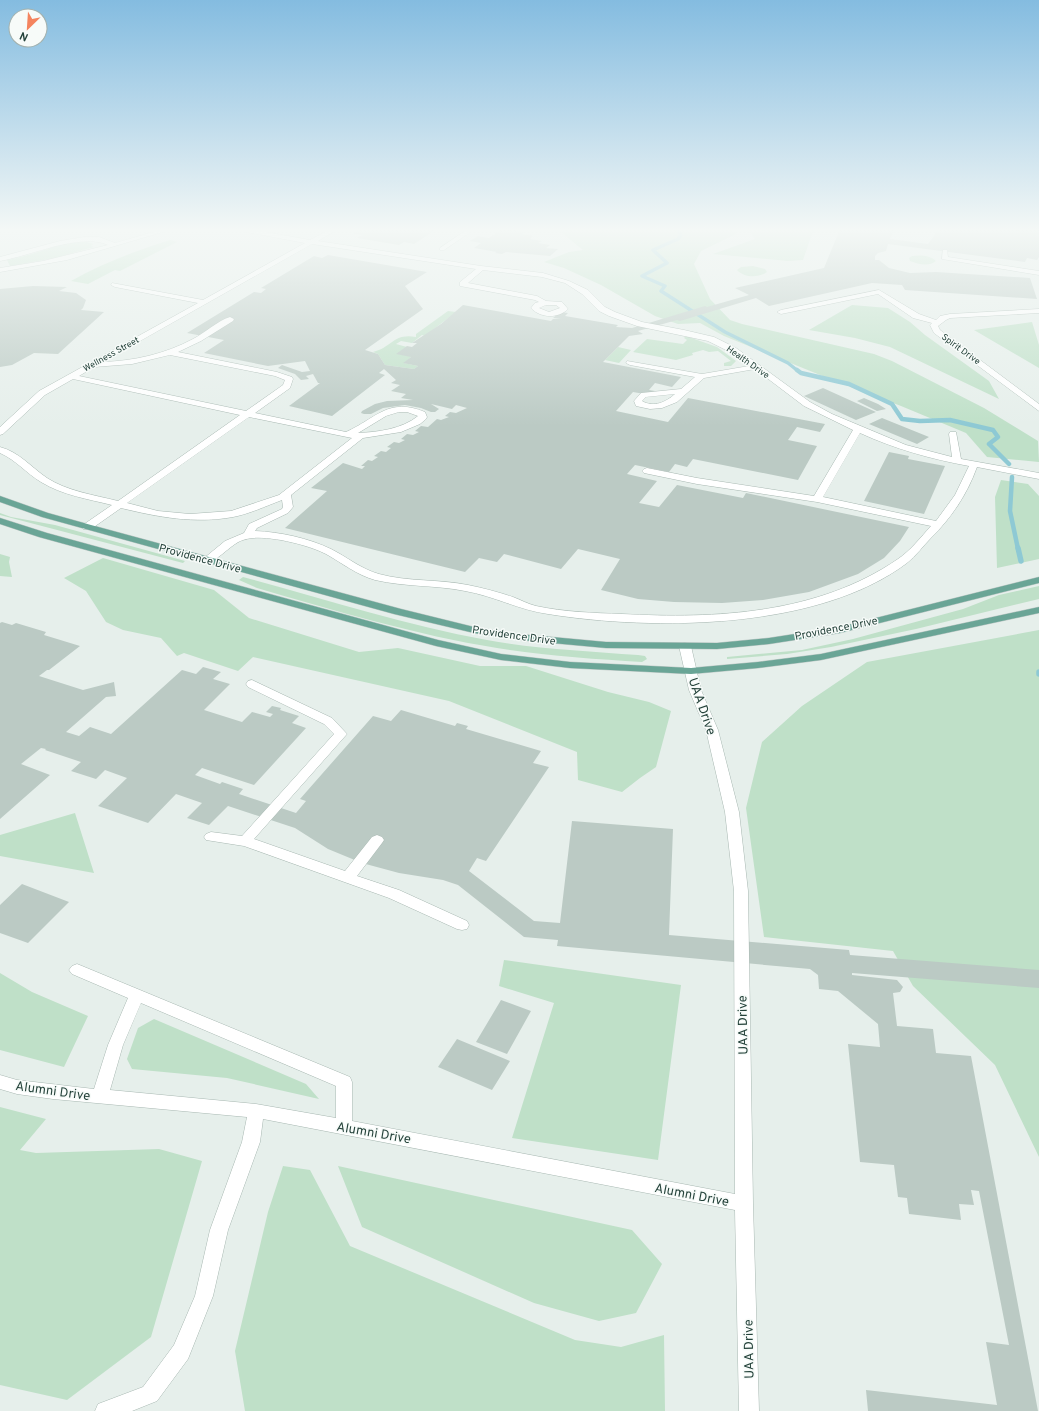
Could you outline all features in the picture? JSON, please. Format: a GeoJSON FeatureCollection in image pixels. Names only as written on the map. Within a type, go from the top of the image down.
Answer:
{"type":"FeatureCollection","features":[{"type":"Feature","properties":{"kind":"main road","name":"Providence Drive"},"geometry":{"type":"LineString","coordinates":[[0,499],[45,515],[87,527],[398,612],[474,630],[560,642],[613,645],[717,646],[770,641],[840,630],[1039,580]]}},
{"type":"Feature","properties":{"kind":"main road","name":"Providence Drive"},"geometry":{"type":"LineString","coordinates":[[0,521],[43,535],[200,579],[467,650],[501,657],[570,665],[690,671],[758,665],[821,657],[1039,610]]}},
{"type":"Feature","properties":{"kind":"street"},"geometry":{"type":"LineString","coordinates":[[166,295],[204,302]]}},
{"type":"Feature","properties":{"kind":"street","name":"Wellness Street"},"geometry":{"type":"LineString","coordinates":[[0,432],[42,393],[217,295]]}},
{"type":"Feature","properties":{"kind":"street"},"geometry":{"type":"LineString","coordinates":[[520,295],[537,298],[545,303]]}},
{"type":"Feature","properties":{"kind":"street","name":"Health Drive"},"geometry":{"type":"LineString","coordinates":[[588,295],[602,309],[612,314],[640,324],[684,332],[710,339],[733,350],[807,404],[829,416],[902,447],[957,461],[1039,476]]}},
{"type":"Feature","properties":{"kind":"street"},"geometry":{"type":"LineString","coordinates":[[781,312],[865,295]]}},
{"type":"Feature","properties":{"kind":"street"},"geometry":{"type":"LineString","coordinates":[[883,295],[916,316],[936,322]]}},
{"type":"Feature","properties":{"kind":"street","name":"Spirit Drive"},"geometry":{"type":"LineString","coordinates":[[1039,311],[950,316],[942,318],[934,325],[937,332],[1039,408]]}},
{"type":"Feature","properties":{"kind":"street"},"geometry":{"type":"LineString","coordinates":[[90,366],[147,358],[169,352],[193,342],[230,319]]}},
{"type":"Feature","properties":{"kind":"street"},"geometry":{"type":"LineString","coordinates":[[87,527],[287,386],[289,379],[277,374],[169,352]]}},
{"type":"Feature","properties":{"kind":"street"},"geometry":{"type":"LineString","coordinates":[[630,363],[702,376],[756,367]]}},
{"type":"Feature","properties":{"kind":"street"},"geometry":{"type":"LineString","coordinates":[[70,376],[347,435],[359,437],[383,434],[404,427],[423,417],[422,414],[407,409],[392,410],[362,426],[357,431],[347,435]]}},
{"type":"Feature","properties":{"kind":"street"},"geometry":{"type":"LineString","coordinates":[[683,391],[702,376]]}},
{"type":"Feature","properties":{"kind":"street"},"geometry":{"type":"LineString","coordinates":[[816,499],[858,429]]}},
{"type":"Feature","properties":{"kind":"street"},"geometry":{"type":"LineString","coordinates":[[953,434],[957,461]]}},
{"type":"Feature","properties":{"kind":"street"},"geometry":{"type":"LineString","coordinates":[[0,450],[14,456],[44,480],[71,492],[166,515],[190,517],[232,514],[282,497],[359,437]]}},
{"type":"Feature","properties":{"kind":"street"},"geometry":{"type":"LineString","coordinates":[[207,561],[227,544],[238,538],[253,534],[276,536],[310,545],[328,552],[368,574],[396,581],[435,583],[467,589],[503,598],[535,609],[644,620],[763,614],[799,606],[858,586],[902,561],[939,525],[955,504],[970,476],[974,464]]}},
{"type":"Feature","properties":{"kind":"street"},"geometry":{"type":"LineString","coordinates":[[647,471],[697,481],[816,499],[939,525]]}},
{"type":"Feature","properties":{"kind":"street"},"geometry":{"type":"LineString","coordinates":[[247,536],[253,526],[286,511],[288,507],[286,494]]}},
{"type":"Feature","properties":{"kind":"street","name":"UAA Drive"},"geometry":{"type":"LineString","coordinates":[[685,646],[695,690],[712,730],[732,812],[741,891],[744,1204],[749,1411]]}},
{"type":"Feature","properties":{"kind":"street"},"geometry":{"type":"LineString","coordinates":[[245,841],[341,734],[328,720],[289,703],[252,684]]}},
{"type":"Feature","properties":{"kind":"street"},"geometry":{"type":"LineString","coordinates":[[211,837],[245,841],[394,894],[462,925]]}},
{"type":"Feature","properties":{"kind":"street"},"geometry":{"type":"LineString","coordinates":[[348,878],[377,840]]}},
{"type":"Feature","properties":{"kind":"street"},"geometry":{"type":"LineString","coordinates":[[77,970],[344,1082],[344,1127]]}},
{"type":"Feature","properties":{"kind":"street"},"geometry":{"type":"LineString","coordinates":[[100,1096],[122,1023],[136,995]]}},
{"type":"Feature","properties":{"kind":"street","name":"Alumni Drive"},"geometry":{"type":"LineString","coordinates":[[0,1082],[17,1087],[53,1092],[256,1111],[744,1204]]}},
{"type":"Feature","properties":{"kind":"street"},"geometry":{"type":"LineString","coordinates":[[105,1411],[150,1394],[181,1352],[204,1296],[219,1230],[251,1142],[256,1111]]}},
{"type":"Feature","properties":{"kind":"green space"},"geometry":{"type":"Polygon","coordinates":[[[618,295],[708,295],[710,299],[730,320],[874,354],[892,361],[984,408],[1038,441],[1039,462],[987,457],[966,433],[724,336],[700,323],[678,324],[655,316],[618,295]]]}},
{"type":"Feature","properties":{"kind":"green space"},"geometry":{"type":"Polygon","coordinates":[[[852,305],[888,308],[910,322],[925,335],[989,381],[999,399],[890,347],[855,338],[809,330],[852,305]]]}},
{"type":"Feature","properties":{"kind":"green space"},"geometry":{"type":"Polygon","coordinates":[[[448,311],[456,312],[425,336],[422,335],[412,343],[401,341],[396,344],[407,347],[411,357],[404,363],[418,366],[414,369],[385,365],[378,354],[373,352],[380,350],[402,337],[416,337],[416,334],[448,311]]]}},
{"type":"Feature","properties":{"kind":"green space"},"geometry":{"type":"Polygon","coordinates":[[[1032,322],[1039,345],[1039,368],[974,330],[1032,322]]]}},
{"type":"Feature","properties":{"kind":"green space"},"geometry":{"type":"Polygon","coordinates":[[[686,336],[717,347],[736,361],[731,366],[724,366],[724,363],[731,361],[718,351],[709,352],[703,350],[692,353],[693,355],[676,360],[633,352],[647,339],[683,344],[687,340],[684,338],[686,336]]]}},
{"type":"Feature","properties":{"kind":"green space"},"geometry":{"type":"Polygon","coordinates":[[[618,347],[631,350],[619,363],[605,360],[618,347]]]}},
{"type":"Feature","properties":{"kind":"green space"},"geometry":{"type":"Polygon","coordinates":[[[1001,480],[1028,484],[1039,496],[1039,559],[997,568],[995,497],[1001,480]]]}},
{"type":"Feature","properties":{"kind":"green space"},"geometry":{"type":"Polygon","coordinates":[[[0,513],[11,517],[55,525],[185,561],[183,563],[0,515],[0,513]]]}},
{"type":"Feature","properties":{"kind":"green space"},"geometry":{"type":"Polygon","coordinates":[[[0,554],[10,557],[9,562],[12,577],[0,576],[0,554]]]}},
{"type":"Feature","properties":{"kind":"green space"},"geometry":{"type":"Polygon","coordinates":[[[103,558],[214,590],[249,618],[359,652],[398,648],[480,666],[526,666],[608,692],[649,702],[671,711],[656,767],[622,792],[578,780],[577,752],[449,701],[253,657],[238,671],[184,653],[177,656],[161,638],[123,630],[106,622],[86,591],[64,578],[103,558]]]}},
{"type":"Feature","properties":{"kind":"green space"},"geometry":{"type":"Polygon","coordinates":[[[243,577],[364,611],[456,634],[525,646],[638,655],[645,656],[647,659],[642,662],[570,657],[515,651],[467,643],[376,622],[257,588],[239,580],[243,577]]]}},
{"type":"Feature","properties":{"kind":"green space"},"geometry":{"type":"Polygon","coordinates":[[[1039,586],[1039,599],[916,629],[831,647],[787,654],[727,659],[727,657],[802,650],[853,639],[963,609],[999,595],[1039,586]]]}},
{"type":"Feature","properties":{"kind":"green space"},"geometry":{"type":"Polygon","coordinates":[[[1039,630],[1039,1157],[995,1065],[913,986],[893,951],[764,937],[746,808],[762,742],[802,706],[867,662],[1039,630]]]}},
{"type":"Feature","properties":{"kind":"green space"},"geometry":{"type":"Polygon","coordinates":[[[75,813],[94,873],[0,856],[0,835],[75,813]]]}},
{"type":"Feature","properties":{"kind":"green space"},"geometry":{"type":"Polygon","coordinates":[[[504,960],[681,985],[658,1160],[512,1138],[554,1003],[499,986],[504,960]]]}},
{"type":"Feature","properties":{"kind":"green space"},"geometry":{"type":"Polygon","coordinates":[[[0,973],[32,992],[88,1016],[64,1067],[0,1050],[0,973]]]}},
{"type":"Feature","properties":{"kind":"green space"},"geometry":{"type":"Polygon","coordinates":[[[154,1019],[306,1084],[319,1099],[227,1078],[132,1069],[127,1059],[138,1028],[154,1019]]]}},
{"type":"Feature","properties":{"kind":"green space"},"geometry":{"type":"Polygon","coordinates":[[[0,1107],[46,1119],[20,1150],[36,1153],[159,1149],[202,1161],[151,1337],[67,1400],[0,1385],[0,1107]]]}},
{"type":"Feature","properties":{"kind":"green space"},"geometry":{"type":"Polygon","coordinates":[[[283,1166],[310,1170],[350,1246],[575,1340],[621,1347],[664,1335],[665,1411],[245,1411],[235,1351],[268,1212],[283,1166]]]}},
{"type":"Feature","properties":{"kind":"green space"},"geometry":{"type":"Polygon","coordinates":[[[338,1166],[632,1230],[662,1264],[636,1313],[599,1321],[534,1303],[362,1227],[338,1166]]]}},
{"type":"Feature","properties":{"kind":"building"},"geometry":{"type":"Polygon","coordinates":[[[0,295],[79,295],[86,300],[81,310],[104,312],[58,354],[34,353],[12,365],[0,367],[0,295]]]}},
{"type":"Feature","properties":{"kind":"building"},"geometry":{"type":"Polygon","coordinates":[[[249,295],[412,295],[423,309],[365,350],[378,354],[385,365],[414,369],[418,366],[403,363],[411,357],[396,354],[407,346],[412,347],[417,343],[412,343],[441,324],[463,305],[551,321],[553,319],[561,319],[553,318],[560,312],[568,313],[565,316],[618,325],[616,327],[632,328],[705,306],[707,307],[749,295],[819,295],[769,306],[756,298],[680,321],[677,320],[638,331],[643,334],[629,336],[603,362],[681,377],[672,387],[655,383],[649,390],[655,391],[650,395],[633,392],[616,411],[668,422],[688,398],[825,424],[820,432],[797,427],[788,440],[817,446],[798,480],[693,459],[687,467],[675,464],[669,472],[635,465],[627,474],[657,481],[639,503],[659,507],[677,485],[743,498],[746,493],[909,527],[900,541],[884,558],[858,574],[809,592],[763,600],[722,603],[674,602],[638,599],[601,590],[620,559],[578,549],[561,569],[504,554],[497,562],[479,558],[465,572],[285,528],[327,491],[311,488],[343,463],[362,469],[365,466],[361,466],[368,460],[372,461],[378,457],[374,456],[381,451],[386,452],[391,448],[387,447],[394,442],[399,443],[405,440],[401,439],[407,434],[413,435],[419,432],[415,431],[421,426],[428,427],[437,419],[441,420],[449,417],[445,416],[450,412],[456,413],[467,408],[456,405],[452,409],[431,404],[439,409],[435,412],[431,412],[421,408],[405,405],[383,408],[371,414],[361,413],[375,404],[387,401],[413,400],[401,398],[406,394],[391,391],[400,385],[391,383],[396,380],[384,369],[379,373],[385,375],[332,416],[289,406],[320,383],[318,383],[313,374],[306,376],[309,379],[301,380],[295,374],[278,368],[282,365],[302,372],[310,371],[305,361],[268,366],[204,353],[224,340],[187,333],[249,295]]]}},
{"type":"Feature","properties":{"kind":"building"},"geometry":{"type":"Polygon","coordinates":[[[976,295],[1036,295],[1037,299],[976,295]]]}},
{"type":"Feature","properties":{"kind":"building"},"geometry":{"type":"Polygon","coordinates":[[[823,388],[876,412],[856,420],[804,396],[823,388]]]}},
{"type":"Feature","properties":{"kind":"building"},"geometry":{"type":"Polygon","coordinates":[[[864,398],[886,409],[877,411],[857,401],[864,398]]]}},
{"type":"Feature","properties":{"kind":"building"},"geometry":{"type":"Polygon","coordinates":[[[882,418],[929,437],[917,444],[869,424],[882,418]]]}},
{"type":"Feature","properties":{"kind":"building"},"geometry":{"type":"Polygon","coordinates":[[[889,452],[909,456],[908,459],[945,466],[924,514],[864,501],[889,452]]]}},
{"type":"Feature","properties":{"kind":"building"},"geometry":{"type":"Polygon","coordinates":[[[2,622],[12,625],[16,623],[46,632],[44,635],[80,646],[39,676],[83,690],[114,682],[116,696],[106,697],[66,732],[79,736],[90,727],[111,734],[182,670],[196,674],[203,667],[221,672],[213,679],[230,684],[204,710],[242,722],[252,712],[270,717],[273,714],[266,712],[272,706],[281,708],[280,710],[299,716],[292,723],[306,728],[254,785],[202,768],[195,775],[220,784],[222,782],[243,789],[239,794],[296,813],[306,801],[300,799],[373,716],[391,721],[401,710],[455,726],[457,723],[468,726],[466,729],[541,751],[533,763],[549,767],[486,861],[477,858],[469,871],[534,921],[560,923],[572,821],[673,829],[669,935],[849,950],[850,955],[1039,970],[1039,988],[852,973],[852,975],[897,980],[903,987],[900,992],[893,993],[897,1026],[933,1029],[936,1053],[971,1056],[1038,1411],[868,1411],[866,1390],[997,1405],[986,1342],[1009,1345],[979,1191],[971,1190],[974,1205],[959,1204],[961,1220],[909,1214],[907,1198],[898,1197],[894,1165],[860,1162],[848,1044],[880,1047],[878,1024],[838,991],[819,989],[818,975],[810,969],[557,946],[558,940],[524,937],[458,885],[443,880],[399,873],[362,863],[328,849],[295,828],[228,806],[209,825],[187,818],[202,803],[176,794],[148,823],[98,806],[127,778],[105,770],[96,779],[71,771],[81,762],[41,748],[21,764],[50,775],[0,819],[0,623],[2,622]]]}},
{"type":"Feature","properties":{"kind":"building"},"geometry":{"type":"Polygon","coordinates":[[[22,884],[69,902],[28,943],[0,933],[0,905],[22,884]]]}},
{"type":"Feature","properties":{"kind":"building"},"geometry":{"type":"Polygon","coordinates":[[[501,1000],[531,1011],[507,1054],[476,1042],[501,1000]]]}},
{"type":"Feature","properties":{"kind":"building"},"geometry":{"type":"Polygon","coordinates":[[[457,1039],[510,1061],[492,1090],[438,1067],[457,1039]]]}},
{"type":"Feature","properties":{"kind":"waterway"},"geometry":{"type":"LineString","coordinates":[[667,295],[725,332],[788,363],[798,371]]}},
{"type":"Feature","properties":{"kind":"waterway"},"geometry":{"type":"LineString","coordinates":[[797,370],[801,373],[849,384],[892,404],[902,419],[920,421],[950,420],[993,430],[998,437],[989,444],[1009,464]]}},
{"type":"Feature","properties":{"kind":"waterway"},"geometry":{"type":"LineString","coordinates":[[1012,477],[1010,511],[1018,549]]}},
{"type":"Feature","properties":{"kind":"waterway"},"geometry":{"type":"LineString","coordinates":[[1018,548],[1021,561]]}}]}
